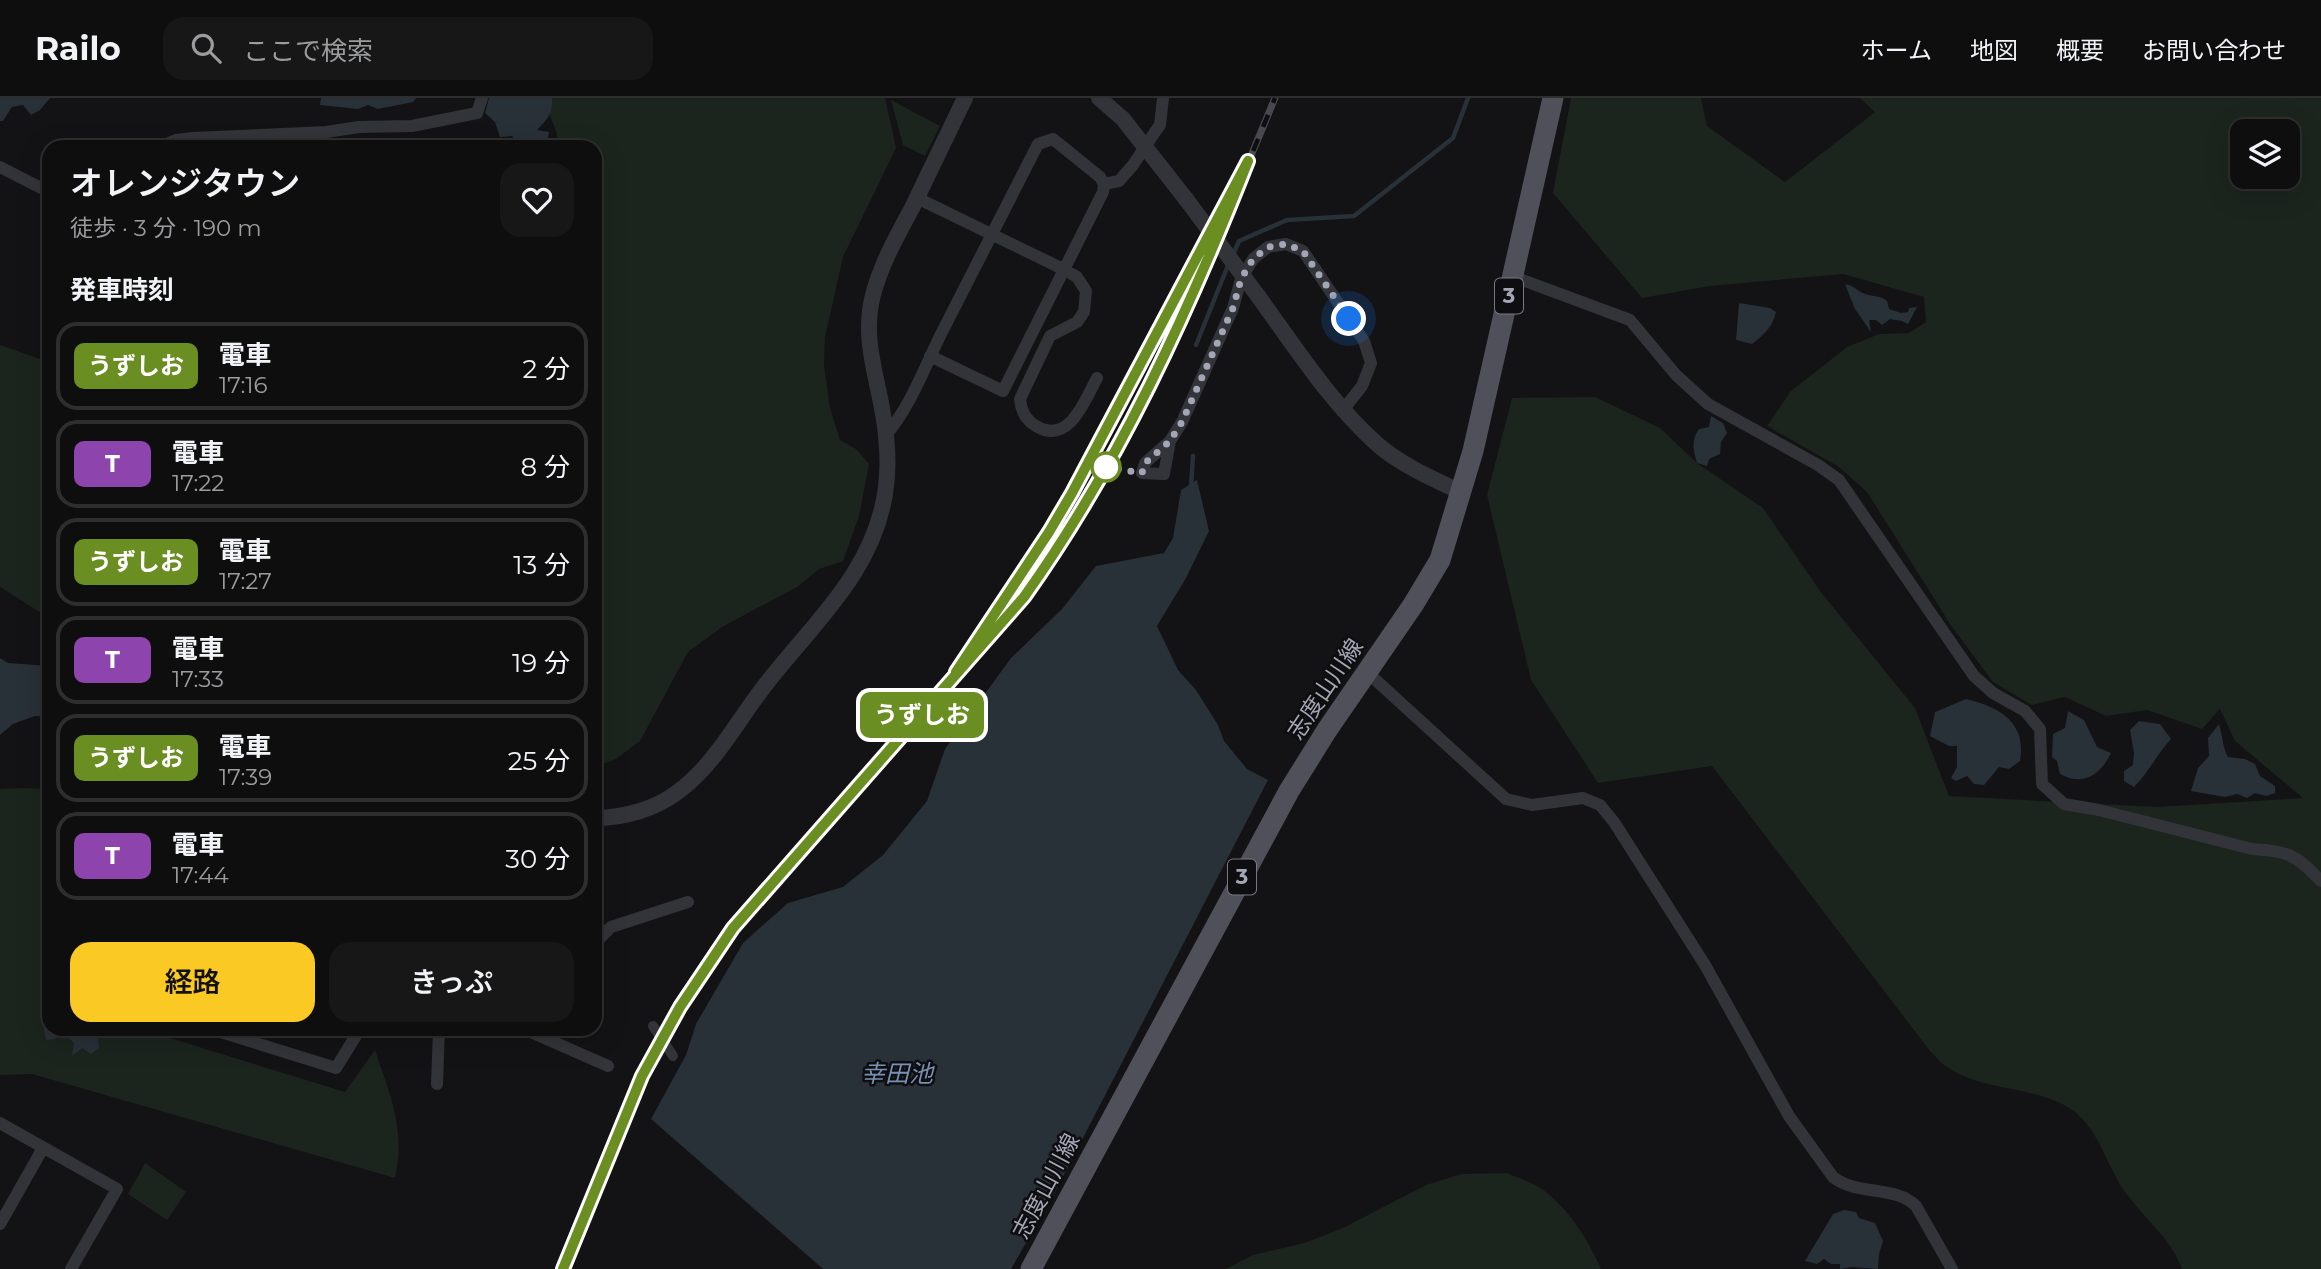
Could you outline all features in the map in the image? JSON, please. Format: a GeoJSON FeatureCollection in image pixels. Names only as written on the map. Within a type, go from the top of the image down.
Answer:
{"type":"FeatureCollection","features":[{"type":"Feature","properties":{"kind":"main road","name":"志度山川線"},"geometry":{"type":"LineString","coordinates":[[1031,1269],[1289,791],[1413,606],[1440,560],[1474,452],[1553,98]]}},
{"type":"Feature","properties":{"kind":"street"},"geometry":{"type":"LineString","coordinates":[[176,140],[326,132],[359,127],[412,126],[477,113],[482,98]]}},
{"type":"Feature","properties":{"kind":"street"},"geometry":{"type":"LineString","coordinates":[[602,818],[646,809],[678,792],[708,765],[785,658],[836,601],[858,569],[878,530],[885,492],[886,435],[868,339],[868,317],[881,269],[965,98]]}},
{"type":"Feature","properties":{"kind":"street"},"geometry":{"type":"LineString","coordinates":[[1099,98],[1123,119],[1186,199],[1343,410],[1378,445],[1422,473],[1461,492]]}},
{"type":"Feature","properties":{"kind":"street"},"geometry":{"type":"LineString","coordinates":[[1104,184],[1119,181],[1133,165],[1160,125],[1163,98]]}},
{"type":"Feature","properties":{"kind":"street"},"geometry":{"type":"LineString","coordinates":[[886,435],[898,422],[930,356],[1038,144],[1053,139],[1100,177],[1104,184],[1103,192],[1003,391],[930,356]]}},
{"type":"Feature","properties":{"kind":"street"},"geometry":{"type":"LineString","coordinates":[[0,167],[42,188]]}},
{"type":"Feature","properties":{"kind":"street"},"geometry":{"type":"LineString","coordinates":[[917,198],[1063,269],[1077,277],[1086,291],[1084,312],[1077,322],[1050,336],[1020,399],[1021,408],[1028,421],[1049,431],[1062,429],[1073,421],[1097,378]]}},
{"type":"Feature","properties":{"kind":"street"},"geometry":{"type":"LineString","coordinates":[[1170,441],[1182,422],[1233,308],[1241,279],[1253,259],[1268,247],[1286,244],[1303,251],[1364,341],[1371,363],[1362,386],[1343,410]]}},
{"type":"Feature","properties":{"kind":"street"},"geometry":{"type":"LineString","coordinates":[[1514,277],[1630,320],[1676,375],[1708,404],[1818,465],[1839,480],[1974,676],[1993,693],[2025,711],[2040,729],[2042,785],[2064,804],[2099,810],[2252,849],[2277,850],[2299,859],[2321,881]]}},
{"type":"Feature","properties":{"kind":"street"},"geometry":{"type":"LineString","coordinates":[[1368,673],[1506,799],[1532,805],[1583,798],[1600,805],[1614,822],[1705,965],[1789,1116],[1833,1177],[1843,1184],[1908,1198],[1916,1206],[1952,1269]]}},
{"type":"Feature","properties":{"kind":"street"},"geometry":{"type":"LineString","coordinates":[[602,936],[611,927],[688,902]]}},
{"type":"Feature","properties":{"kind":"street"},"geometry":{"type":"LineString","coordinates":[[653,1026],[673,1056]]}},
{"type":"Feature","properties":{"kind":"street"},"geometry":{"type":"LineString","coordinates":[[255,1036],[336,1068],[356,1036]]}},
{"type":"Feature","properties":{"kind":"street"},"geometry":{"type":"LineString","coordinates":[[437,1084],[439,1036]]}},
{"type":"Feature","properties":{"kind":"street"},"geometry":{"type":"LineString","coordinates":[[540,1036],[608,1066]]}},
{"type":"Feature","properties":{"kind":"street"},"geometry":{"type":"LineString","coordinates":[[0,1123],[117,1189],[71,1269]]}},
{"type":"Feature","properties":{"kind":"street"},"geometry":{"type":"LineString","coordinates":[[0,1224],[43,1148]]}},
{"type":"Feature","properties":{"kind":"shaded area"},"geometry":{"type":"Polygon","coordinates":[[[543,98],[885,98],[896,148],[843,257],[825,337],[824,365],[830,408],[840,440],[856,449],[869,464],[859,516],[843,561],[819,569],[797,587],[722,627],[688,652],[640,741],[616,759],[602,764],[602,140],[557,140],[557,134],[543,98]]]}},
{"type":"Feature","properties":{"kind":"shaded area"},"geometry":{"type":"Polygon","coordinates":[[[1571,98],[1701,98],[1707,126],[1785,182],[1875,112],[1860,98],[2321,98],[2321,1269],[2182,1269],[2165,1239],[2120,1185],[2088,1125],[2079,1115],[2054,1100],[1964,1076],[1944,1065],[1930,1051],[1712,766],[1598,783],[1531,680],[1487,495],[1512,398],[1595,397],[1660,428],[1697,463],[1763,508],[1820,591],[1915,708],[1949,796],[2157,807],[2303,798],[2235,741],[2220,709],[2202,729],[2147,710],[2106,716],[2065,697],[2032,705],[1993,682],[1952,627],[1867,492],[1839,467],[1767,426],[1791,391],[1847,347],[1879,334],[1909,333],[1926,322],[1924,297],[1843,274],[1710,286],[1642,298],[1553,193],[1571,98]]]}},
{"type":"Feature","properties":{"kind":"shaded area"},"geometry":{"type":"Polygon","coordinates":[[[891,100],[940,126],[925,156],[903,145],[891,100]]]}},
{"type":"Feature","properties":{"kind":"shaded area"},"geometry":{"type":"Polygon","coordinates":[[[0,345],[42,360],[42,614],[0,587],[0,345]]]}},
{"type":"Feature","properties":{"kind":"shaded area"},"geometry":{"type":"Polygon","coordinates":[[[0,789],[42,789],[42,1036],[163,1036],[345,1092],[375,1050],[395,1113],[399,1144],[395,1178],[32,1074],[0,1075],[0,789]]]}},
{"type":"Feature","properties":{"kind":"shaded area"},"geometry":{"type":"Polygon","coordinates":[[[145,1163],[186,1192],[167,1220],[128,1194],[145,1163]]]}},
{"type":"Feature","properties":{"kind":"shaded area"},"geometry":{"type":"Polygon","coordinates":[[[1507,1173],[1538,1187],[1561,1206],[1584,1236],[1601,1269],[1226,1269],[1253,1255],[1304,1243],[1341,1229],[1426,1185],[1462,1174],[1507,1173]]]}},
{"type":"Feature","properties":{"kind":"water"},"geometry":{"type":"Polygon","coordinates":[[[0,98],[50,98],[40,110],[31,115],[23,105],[12,107],[3,121],[0,121],[0,98]]]}},
{"type":"Feature","properties":{"kind":"water"},"geometry":{"type":"Polygon","coordinates":[[[321,98],[416,98],[413,102],[378,109],[368,105],[358,109],[320,105],[321,98]]]}},
{"type":"Feature","properties":{"kind":"water"},"geometry":{"type":"Polygon","coordinates":[[[489,98],[552,98],[549,116],[537,130],[549,132],[547,140],[500,137],[495,122],[485,113],[489,98]]]}},
{"type":"Feature","properties":{"kind":"water"},"geometry":{"type":"Polygon","coordinates":[[[1845,284],[1862,293],[1884,299],[1889,309],[1901,313],[1917,307],[1908,324],[1890,319],[1882,325],[1876,320],[1869,320],[1871,332],[1855,309],[1845,284]]]}},
{"type":"Feature","properties":{"kind":"water"},"geometry":{"type":"Polygon","coordinates":[[[1739,303],[1770,308],[1776,312],[1767,330],[1752,344],[1736,340],[1739,303]]]}},
{"type":"Feature","properties":{"kind":"water"},"geometry":{"type":"Polygon","coordinates":[[[1711,416],[1723,423],[1727,433],[1721,442],[1720,454],[1709,459],[1707,466],[1697,463],[1694,441],[1699,429],[1709,427],[1711,416]]]}},
{"type":"Feature","properties":{"kind":"water","name":"幸田池"},"geometry":{"type":"Polygon","coordinates":[[[1197,480],[1209,531],[1186,578],[1157,626],[1178,670],[1196,690],[1218,725],[1224,741],[1247,769],[1268,780],[1053,1196],[1011,1269],[823,1269],[651,1119],[686,1055],[696,1024],[743,943],[788,903],[843,887],[883,855],[927,801],[945,749],[1011,658],[1062,609],[1096,566],[1164,553],[1173,538],[1181,490],[1197,480]]]}},
{"type":"Feature","properties":{"kind":"water"},"geometry":{"type":"Polygon","coordinates":[[[0,658],[8,663],[42,665],[42,716],[35,716],[13,724],[0,735],[0,658]]]}},
{"type":"Feature","properties":{"kind":"water"},"geometry":{"type":"Polygon","coordinates":[[[1966,699],[2000,712],[2015,727],[2019,736],[2020,761],[2009,769],[1999,767],[1984,785],[1974,784],[1967,776],[1956,781],[1951,778],[1957,767],[1957,746],[1949,746],[1930,736],[1935,712],[1966,699]]]}},
{"type":"Feature","properties":{"kind":"water"},"geometry":{"type":"Polygon","coordinates":[[[2068,711],[2084,720],[2097,747],[2111,753],[2097,772],[2084,779],[2060,774],[2057,761],[2052,757],[2053,734],[2065,728],[2068,711]]]}},
{"type":"Feature","properties":{"kind":"water"},"geometry":{"type":"Polygon","coordinates":[[[2139,721],[2160,724],[2171,739],[2134,787],[2124,781],[2124,771],[2133,765],[2130,730],[2139,721]]]}},
{"type":"Feature","properties":{"kind":"water"},"geometry":{"type":"Polygon","coordinates":[[[2219,724],[2228,757],[2245,759],[2255,764],[2260,776],[2275,786],[2275,793],[2266,796],[2255,793],[2247,798],[2237,794],[2225,797],[2191,791],[2198,768],[2209,756],[2208,738],[2219,724]]]}},
{"type":"Feature","properties":{"kind":"water"},"geometry":{"type":"Polygon","coordinates":[[[45,1036],[57,1036],[54,1039],[46,1040],[45,1036]]]}},
{"type":"Feature","properties":{"kind":"water"},"geometry":{"type":"Polygon","coordinates":[[[67,1036],[93,1036],[98,1039],[99,1048],[91,1054],[82,1048],[72,1056],[74,1043],[67,1036]]]}},
{"type":"Feature","properties":{"kind":"water"},"geometry":{"type":"Polygon","coordinates":[[[1844,1210],[1856,1212],[1859,1218],[1875,1223],[1883,1241],[1878,1269],[1840,1269],[1840,1264],[1831,1264],[1824,1259],[1817,1264],[1805,1261],[1833,1214],[1844,1210]]]}},
{"type":"Feature","properties":{"kind":"waterway"},"geometry":{"type":"LineString","coordinates":[[1233,255],[1239,241],[1287,220],[1354,216],[1453,138],[1468,98]]}},
{"type":"Feature","properties":{"kind":"waterway"},"geometry":{"type":"LineString","coordinates":[[1196,345],[1229,263]]}},
{"type":"Feature","properties":{"kind":"waterway"},"geometry":{"type":"LineString","coordinates":[[1191,487],[1193,456]]}},
{"type":"Feature","properties":{"kind":"railway"},"geometry":{"type":"LineString","coordinates":[[563,1269],[642,1076],[680,1007],[734,928],[1024,598],[1067,536],[1098,483],[1153,376],[1204,266],[1275,98]]}},
{"type":"Feature","properties":{"kind":"railway"},"geometry":{"type":"LineString","coordinates":[[982,633],[1072,493],[1215,223]]}},
{"type":"Feature","properties":{"kind":"train","name":"うずしお"},"geometry":{"type":"LineString","coordinates":[[563,1269],[642,1076],[680,1007],[733,928],[1024,597],[1066,538],[1167,349],[1210,257],[1248,161],[1072,493],[956,672]]}},
{"type":"Feature","properties":{"kind":"route"},"geometry":{"type":"LineString","coordinates":[[1106,467],[1142,473],[1145,463],[1170,441],[1182,422],[1233,308],[1241,279],[1253,259],[1268,247],[1286,244],[1303,251],[1349,319]]}}]}
